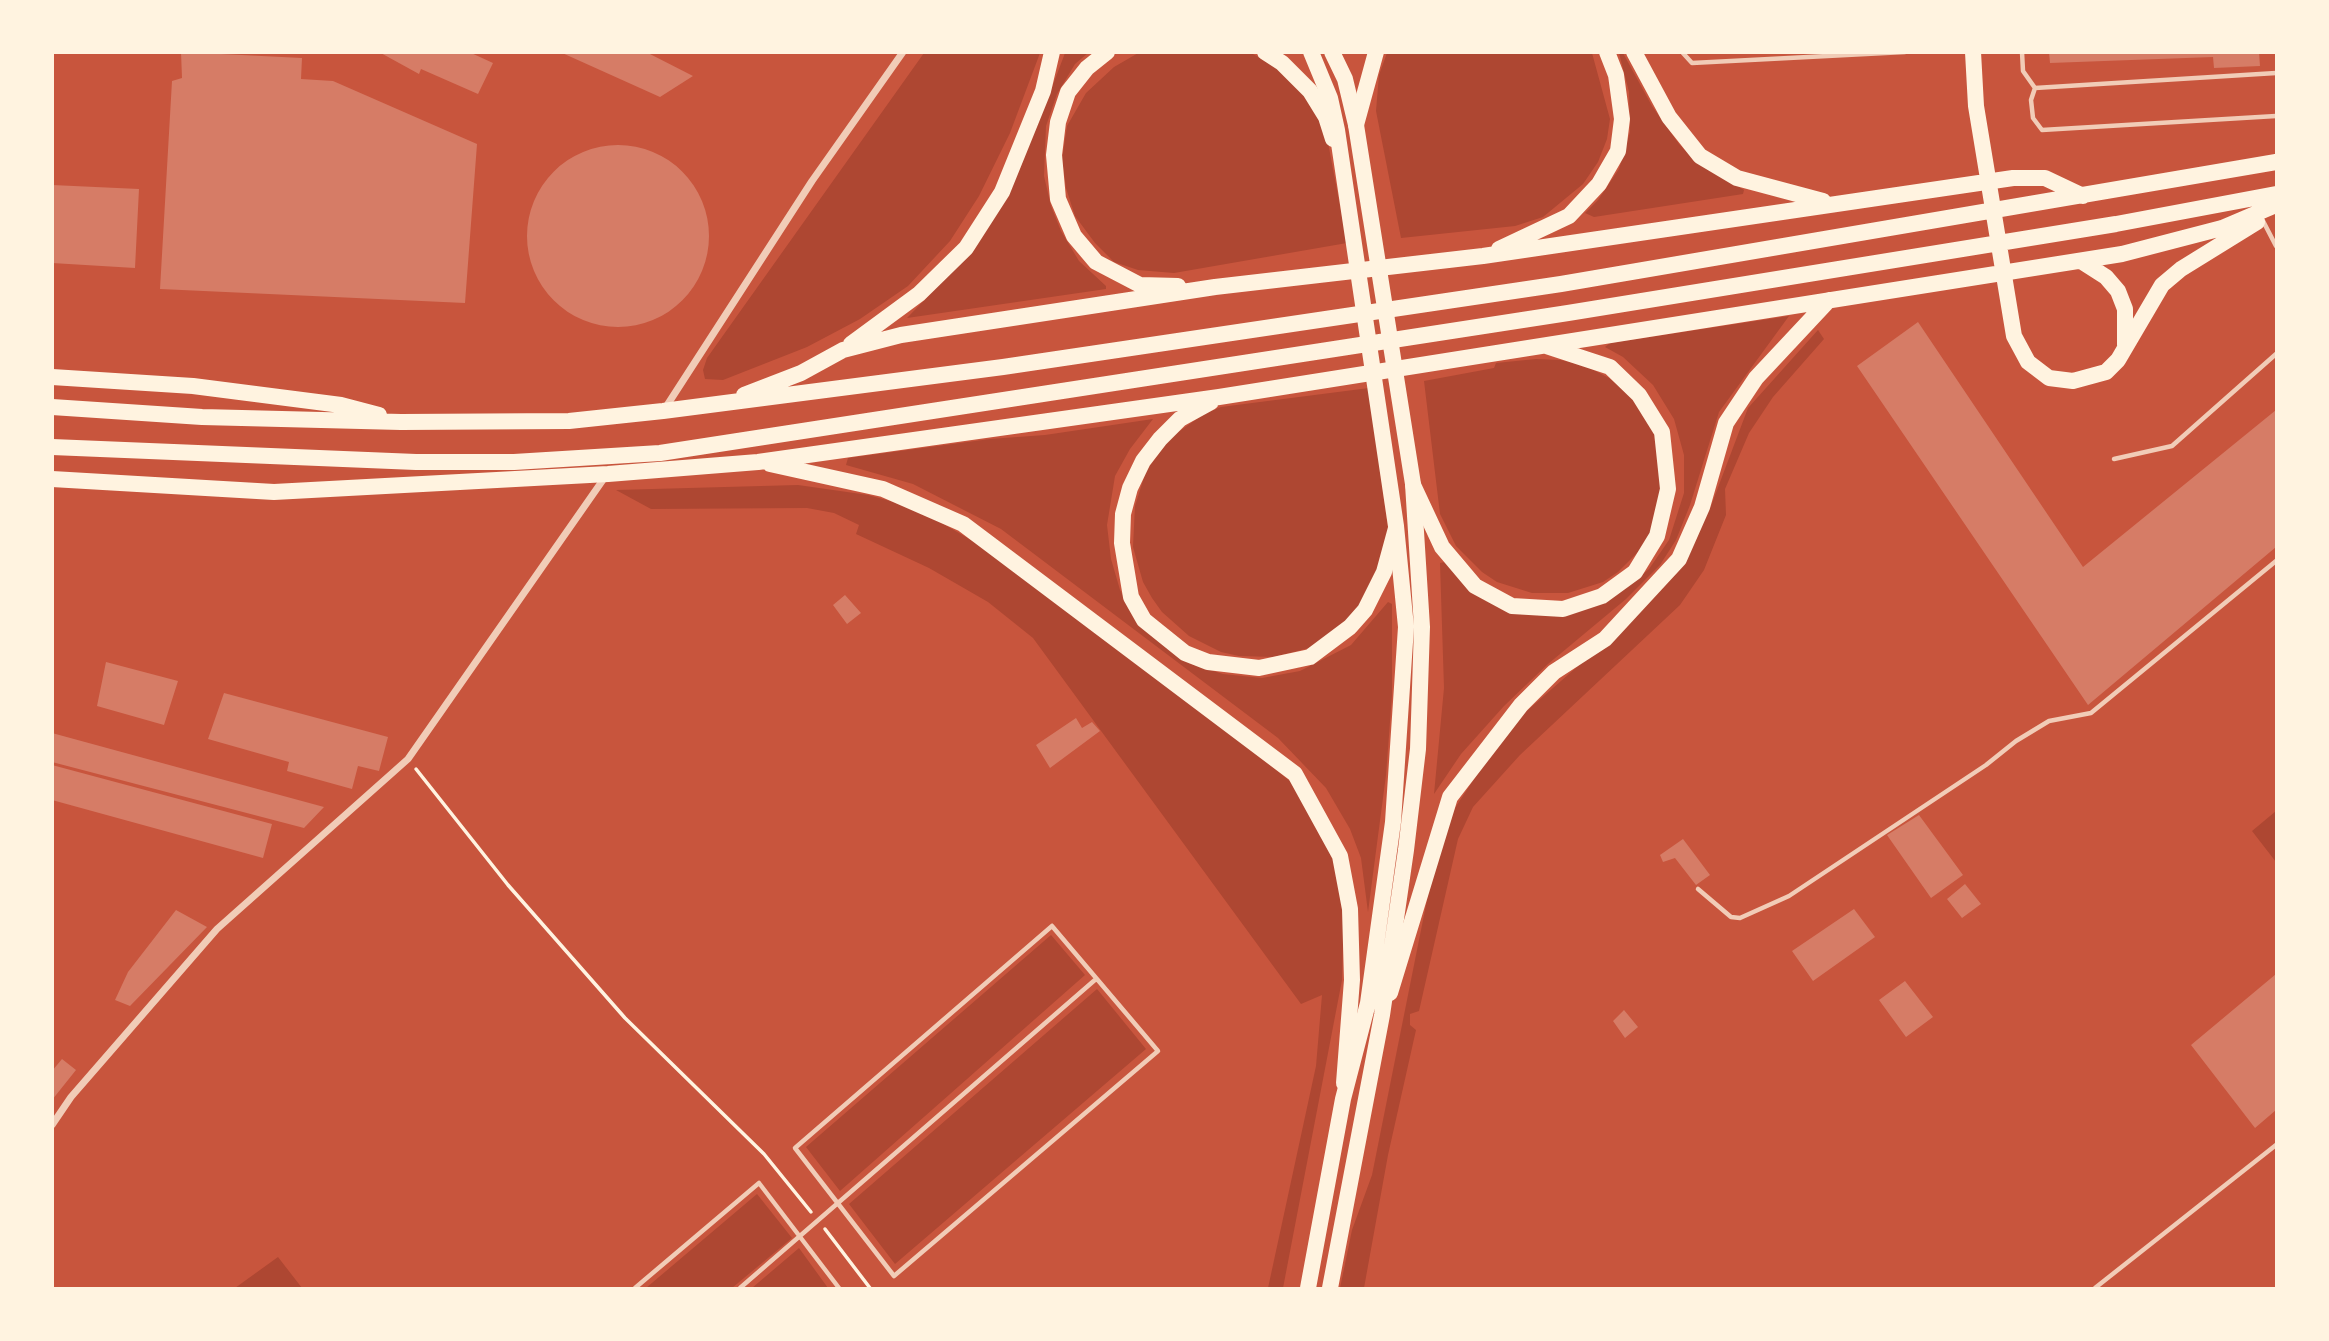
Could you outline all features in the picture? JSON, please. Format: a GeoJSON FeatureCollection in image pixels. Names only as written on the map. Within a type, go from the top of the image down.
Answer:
{"type":"FeatureCollection","features":[{"type":"Feature","properties":{"kind":"highway"},"geometry":{"type":"LineString","coordinates":[[722,404],[801,373],[843,350],[919,294],[966,248],[1002,192],[1042,91],[1052,52]]}},
{"type":"Feature","properties":{"kind":"highway"},"geometry":{"type":"LineString","coordinates":[[1107,52],[1087,68],[1068,92],[1058,122],[1054,155],[1058,199],[1074,236],[1096,262],[1140,285],[1215,287]]}},
{"type":"Feature","properties":{"kind":"highway"},"geometry":{"type":"LineString","coordinates":[[1265,52],[1282,63],[1310,91],[1326,117],[1343,167]]}},
{"type":"Feature","properties":{"kind":"highway"},"geometry":{"type":"LineString","coordinates":[[1308,1289],[1343,1099],[1368,1003],[1393,822],[1406,627],[1396,526],[1343,167],[1330,98],[1311,52]]}},
{"type":"Feature","properties":{"kind":"highway"},"geometry":{"type":"LineString","coordinates":[[1330,1289],[1382,1015],[1418,749],[1422,627],[1413,484],[1356,125],[1345,79],[1332,52]]}},
{"type":"Feature","properties":{"kind":"highway"},"geometry":{"type":"LineString","coordinates":[[1356,125],[1376,52]]}},
{"type":"Feature","properties":{"kind":"highway"},"geometry":{"type":"LineString","coordinates":[[1483,256],[1569,216],[1599,184],[1618,151],[1622,119],[1616,75],[1607,52]]}},
{"type":"Feature","properties":{"kind":"highway"},"geometry":{"type":"LineString","coordinates":[[1634,52],[1669,117],[1700,156],[1738,178],[1832,203]]}},
{"type":"Feature","properties":{"kind":"highway"},"geometry":{"type":"LineString","coordinates":[[1973,52],[1981,139],[2014,336],[2028,362],[2049,377],[2062,382],[2091,378],[2106,372],[2118,360],[2162,285],[2272,206]]}},
{"type":"Feature","properties":{"kind":"highway"},"geometry":{"type":"LineString","coordinates":[[52,407],[202,417],[401,422],[569,421],[663,411],[1017,365],[1561,284],[2277,162]]}},
{"type":"Feature","properties":{"kind":"highway"},"geometry":{"type":"LineString","coordinates":[[843,350],[901,335],[1215,287],[1483,256],[2012,178],[2045,178],[2083,196]]}},
{"type":"Feature","properties":{"kind":"highway"},"geometry":{"type":"LineString","coordinates":[[52,479],[275,492],[608,474],[758,462],[1219,397],[2081,261],[2189,238],[2272,206]]}},
{"type":"Feature","properties":{"kind":"highway"},"geometry":{"type":"LineString","coordinates":[[52,447],[416,462],[514,462],[621,456],[691,448],[1582,310],[2116,224],[2272,206]]}},
{"type":"Feature","properties":{"kind":"highway"},"geometry":{"type":"LineString","coordinates":[[2081,261],[2106,277],[2118,291],[2125,309],[2125,345]]}},
{"type":"Feature","properties":{"kind":"highway"},"geometry":{"type":"LineString","coordinates":[[1382,1015],[1450,797],[1521,705],[1554,672],[1605,639],[1679,559],[1702,507],[1726,423],[1756,378],[1829,300]]}},
{"type":"Feature","properties":{"kind":"highway"},"geometry":{"type":"LineString","coordinates":[[1413,484],[1442,547],[1475,586],[1512,606],[1563,609],[1602,596],[1634,572],[1657,536],[1668,489],[1661,432],[1639,395],[1611,367],[1543,345]]}},
{"type":"Feature","properties":{"kind":"highway"},"geometry":{"type":"LineString","coordinates":[[52,376],[193,386],[341,405],[401,422]]}},
{"type":"Feature","properties":{"kind":"highway"},"geometry":{"type":"LineString","coordinates":[[1219,397],[1180,419],[1160,439],[1143,461],[1130,488],[1123,514],[1122,543],[1131,597],[1144,620],[1185,653],[1208,662],[1259,668],[1310,657],[1350,627],[1365,610],[1384,572],[1396,526]]}},
{"type":"Feature","properties":{"kind":"highway"},"geometry":{"type":"LineString","coordinates":[[691,448],[883,489],[963,524],[1295,774],[1340,856],[1350,909],[1352,980],[1343,1099]]}},
{"type":"Feature","properties":{"kind":"street"},"geometry":{"type":"LineString","coordinates":[[663,411],[812,181],[903,52]]}},
{"type":"Feature","properties":{"kind":"street"},"geometry":{"type":"LineString","coordinates":[[52,1125],[71,1097],[217,929],[408,759],[608,474]]}},
{"type":"Feature","properties":{"kind":"lane"},"geometry":{"type":"LineString","coordinates":[[1682,52],[1692,62],[1905,52]]}},
{"type":"Feature","properties":{"kind":"lane"},"geometry":{"type":"LineString","coordinates":[[2022,52],[2023,71],[2035,88]]}},
{"type":"Feature","properties":{"kind":"lane"},"geometry":{"type":"LineString","coordinates":[[2035,88],[2277,72]]}},
{"type":"Feature","properties":{"kind":"lane"},"geometry":{"type":"LineString","coordinates":[[2035,88],[2031,100],[2033,118],[2042,130],[2277,116]]}},
{"type":"Feature","properties":{"kind":"lane"},"geometry":{"type":"LineString","coordinates":[[2272,206],[2277,246]]}},
{"type":"Feature","properties":{"kind":"lane"},"geometry":{"type":"LineString","coordinates":[[2114,459],[2172,446],[2277,354]]}},
{"type":"Feature","properties":{"kind":"lane"},"geometry":{"type":"LineString","coordinates":[[1698,889],[1731,917],[1740,918],[1789,896],[2049,721],[2091,713],[2277,561]]}},
{"type":"Feature","properties":{"kind":"lane"},"geometry":{"type":"LineString","coordinates":[[1052,926],[1096,979],[1158,1051],[894,1276],[795,1148],[1052,926]]}},
{"type":"Feature","properties":{"kind":"lane"},"geometry":{"type":"LineString","coordinates":[[740,1289],[1096,979]]}},
{"type":"Feature","properties":{"kind":"lane"},"geometry":{"type":"LineString","coordinates":[[2095,1289],[2277,1145]]}},
{"type":"Feature","properties":{"kind":"lane"},"geometry":{"type":"LineString","coordinates":[[635,1289],[758,1183],[839,1289]]}},
{"type":"Feature","properties":{"kind":"path"},"geometry":{"type":"LineString","coordinates":[[408,759],[508,885],[625,1018],[764,1154],[870,1289]]}},
{"type":"Feature","properties":{"kind":"shaded area"},"geometry":{"type":"Polygon","coordinates":[[[1140,52],[1251,53],[1279,68],[1307,96],[1326,132],[1347,243],[1174,273],[1138,270],[1114,262],[1095,243],[1075,216],[1066,188],[1062,159],[1067,126],[1086,93],[1114,67],[1140,52]]]}},
{"type":"Feature","properties":{"kind":"shaded area"},"geometry":{"type":"Polygon","coordinates":[[[924,53],[1040,53],[1010,133],[979,196],[950,241],[908,286],[860,319],[807,347],[723,380],[705,379],[703,370],[707,358],[924,53]]]}},
{"type":"Feature","properties":{"kind":"shaded area"},"geometry":{"type":"Polygon","coordinates":[[[1065,53],[1088,53],[1075,64],[1057,94],[1046,126],[1044,176],[1051,206],[1061,231],[1079,261],[1106,289],[907,318],[972,251],[1051,90],[1065,53]]]}},
{"type":"Feature","properties":{"kind":"shaded area"},"geometry":{"type":"Polygon","coordinates":[[[1387,53],[1592,53],[1610,119],[1607,139],[1598,162],[1583,184],[1543,217],[1515,226],[1401,238],[1376,111],[1379,75],[1387,53]]]}},
{"type":"Feature","properties":{"kind":"shaded area"},"geometry":{"type":"Polygon","coordinates":[[[1619,53],[1623,53],[1652,106],[1679,144],[1697,162],[1744,190],[1743,194],[1594,217],[1585,213],[1598,200],[1619,169],[1630,132],[1629,92],[1619,53]]]}},
{"type":"Feature","properties":{"kind":"shaded area"},"geometry":{"type":"Polygon","coordinates":[[[1789,316],[1719,412],[1690,505],[1676,540],[1660,565],[1626,599],[1548,664],[1504,706],[1461,754],[1434,794],[1444,688],[1440,563],[1445,562],[1529,613],[1631,584],[1649,569],[1669,540],[1684,493],[1684,455],[1674,419],[1653,385],[1623,357],[1605,347],[1610,343],[1789,316]]]}},
{"type":"Feature","properties":{"kind":"shaded area"},"geometry":{"type":"Polygon","coordinates":[[[1818,330],[1824,339],[1773,397],[1749,433],[1725,489],[1726,515],[1704,570],[1680,605],[1520,755],[1473,807],[1458,839],[1419,1011],[1410,1014],[1410,1025],[1416,1030],[1388,1155],[1364,1288],[1340,1288],[1352,1230],[1372,1175],[1434,865],[1455,808],[1495,747],[1521,716],[1634,617],[1678,572],[1711,506],[1748,408],[1818,330]]]}},
{"type":"Feature","properties":{"kind":"shaded area"},"geometry":{"type":"Polygon","coordinates":[[[1536,359],[1561,360],[1586,366],[1609,378],[1630,395],[1647,416],[1662,448],[1659,517],[1643,547],[1618,572],[1603,582],[1568,593],[1532,593],[1497,582],[1482,572],[1456,546],[1440,514],[1424,381],[1494,368],[1496,363],[1536,359]]]}},
{"type":"Feature","properties":{"kind":"shaded area"},"geometry":{"type":"Polygon","coordinates":[[[1369,388],[1389,536],[1386,553],[1354,617],[1309,648],[1274,657],[1239,656],[1221,652],[1189,636],[1162,612],[1152,598],[1143,582],[1133,547],[1135,506],[1146,471],[1171,437],[1204,414],[1221,407],[1369,388]]]}},
{"type":"Feature","properties":{"kind":"shaded area"},"geometry":{"type":"Polygon","coordinates":[[[1153,419],[1130,449],[1115,476],[1107,525],[1111,559],[1120,590],[1129,607],[1204,668],[1223,674],[1262,678],[1300,671],[1351,645],[1388,602],[1392,604],[1392,695],[1386,775],[1368,912],[1361,858],[1350,829],[1326,788],[1278,738],[1001,529],[913,484],[846,465],[848,458],[990,439],[1045,435],[1153,419]]]}},
{"type":"Feature","properties":{"kind":"shaded area"},"geometry":{"type":"Polygon","coordinates":[[[798,485],[868,495],[916,508],[983,547],[1291,782],[1334,859],[1344,908],[1342,980],[1283,1288],[1268,1288],[1316,1066],[1322,995],[1301,1004],[1033,638],[988,602],[929,568],[856,534],[859,525],[834,513],[807,508],[651,509],[616,490],[798,485]]]}},
{"type":"Feature","properties":{"kind":"shaded area"},"geometry":{"type":"Polygon","coordinates":[[[2276,811],[2276,862],[2252,831],[2276,811]]]}},
{"type":"Feature","properties":{"kind":"shaded area"},"geometry":{"type":"Polygon","coordinates":[[[1051,935],[1085,975],[840,1191],[806,1147],[1051,935]]]}},
{"type":"Feature","properties":{"kind":"shaded area"},"geometry":{"type":"Polygon","coordinates":[[[1097,989],[1146,1049],[895,1264],[849,1204],[1097,989]]]}},
{"type":"Feature","properties":{"kind":"shaded area"},"geometry":{"type":"Polygon","coordinates":[[[757,1194],[792,1238],[732,1288],[646,1288],[757,1194]]]}},
{"type":"Feature","properties":{"kind":"shaded area"},"geometry":{"type":"Polygon","coordinates":[[[799,1248],[828,1288],[752,1288],[799,1248]]]}},
{"type":"Feature","properties":{"kind":"shaded area"},"geometry":{"type":"Polygon","coordinates":[[[278,1257],[302,1288],[235,1288],[278,1257]]]}},
{"type":"Feature","properties":{"kind":"building"},"geometry":{"type":"Polygon","coordinates":[[[181,52],[302,58],[301,79],[333,81],[477,144],[465,303],[160,289],[172,81],[182,78],[181,52]]]}},
{"type":"Feature","properties":{"kind":"building"},"geometry":{"type":"Polygon","coordinates":[[[379,52],[469,52],[493,63],[478,94],[421,69],[419,74],[379,52]]]}},
{"type":"Feature","properties":{"kind":"building"},"geometry":{"type":"Polygon","coordinates":[[[560,52],[646,52],[693,76],[660,97],[560,52]]]}},
{"type":"Feature","properties":{"kind":"building"},"geometry":{"type":"Polygon","coordinates":[[[2049,52],[2259,52],[2260,66],[2214,68],[2213,57],[2050,63],[2049,52]]]}},
{"type":"Feature","properties":{"kind":"building"},"geometry":{"type":"Polygon","coordinates":[[[618,145],[653,152],[682,172],[702,201],[709,236],[702,271],[682,300],[653,320],[618,327],[583,320],[554,300],[534,271],[527,236],[534,201],[554,172],[583,152],[618,145]]]}},
{"type":"Feature","properties":{"kind":"building"},"geometry":{"type":"Polygon","coordinates":[[[52,185],[139,189],[135,268],[52,263],[52,185]]]}},
{"type":"Feature","properties":{"kind":"building"},"geometry":{"type":"Polygon","coordinates":[[[1918,322],[2083,567],[2276,410],[2276,547],[2088,705],[1857,366],[1918,322]]]}},
{"type":"Feature","properties":{"kind":"building"},"geometry":{"type":"Polygon","coordinates":[[[845,595],[861,613],[847,624],[833,605],[845,595]]]}},
{"type":"Feature","properties":{"kind":"building"},"geometry":{"type":"Polygon","coordinates":[[[106,662],[178,681],[164,725],[97,706],[106,662]]]}},
{"type":"Feature","properties":{"kind":"building"},"geometry":{"type":"Polygon","coordinates":[[[224,693],[388,737],[379,771],[358,766],[352,789],[287,771],[289,762],[208,739],[224,693]]]}},
{"type":"Feature","properties":{"kind":"building"},"geometry":{"type":"Polygon","coordinates":[[[1076,718],[1082,728],[1092,722],[1100,731],[1050,768],[1036,745],[1076,718]]]}},
{"type":"Feature","properties":{"kind":"building"},"geometry":{"type":"Polygon","coordinates":[[[52,733],[324,807],[304,828],[52,762],[52,733]]]}},
{"type":"Feature","properties":{"kind":"building"},"geometry":{"type":"Polygon","coordinates":[[[52,765],[272,824],[263,858],[52,800],[52,765]]]}},
{"type":"Feature","properties":{"kind":"building"},"geometry":{"type":"Polygon","coordinates":[[[1919,815],[1963,875],[1931,898],[1887,835],[1919,815]]]}},
{"type":"Feature","properties":{"kind":"building"},"geometry":{"type":"Polygon","coordinates":[[[1683,839],[1710,875],[1696,885],[1675,858],[1663,862],[1660,855],[1683,839]]]}},
{"type":"Feature","properties":{"kind":"building"},"geometry":{"type":"Polygon","coordinates":[[[1965,884],[1981,904],[1962,918],[1947,899],[1965,884]]]}},
{"type":"Feature","properties":{"kind":"building"},"geometry":{"type":"Polygon","coordinates":[[[1854,909],[1875,937],[1813,981],[1792,951],[1854,909]]]}},
{"type":"Feature","properties":{"kind":"building"},"geometry":{"type":"Polygon","coordinates":[[[176,910],[207,927],[130,1006],[115,1000],[128,972],[176,910]]]}},
{"type":"Feature","properties":{"kind":"building"},"geometry":{"type":"Polygon","coordinates":[[[2276,974],[2276,1110],[2255,1128],[2191,1045],[2276,974]]]}},
{"type":"Feature","properties":{"kind":"building"},"geometry":{"type":"Polygon","coordinates":[[[1905,981],[1933,1017],[1906,1037],[1879,1000],[1905,981]]]}},
{"type":"Feature","properties":{"kind":"building"},"geometry":{"type":"Polygon","coordinates":[[[1624,1010],[1638,1027],[1625,1038],[1613,1021],[1624,1010]]]}},
{"type":"Feature","properties":{"kind":"building"},"geometry":{"type":"Polygon","coordinates":[[[62,1059],[76,1070],[52,1100],[52,1071],[62,1059]]]}}]}
